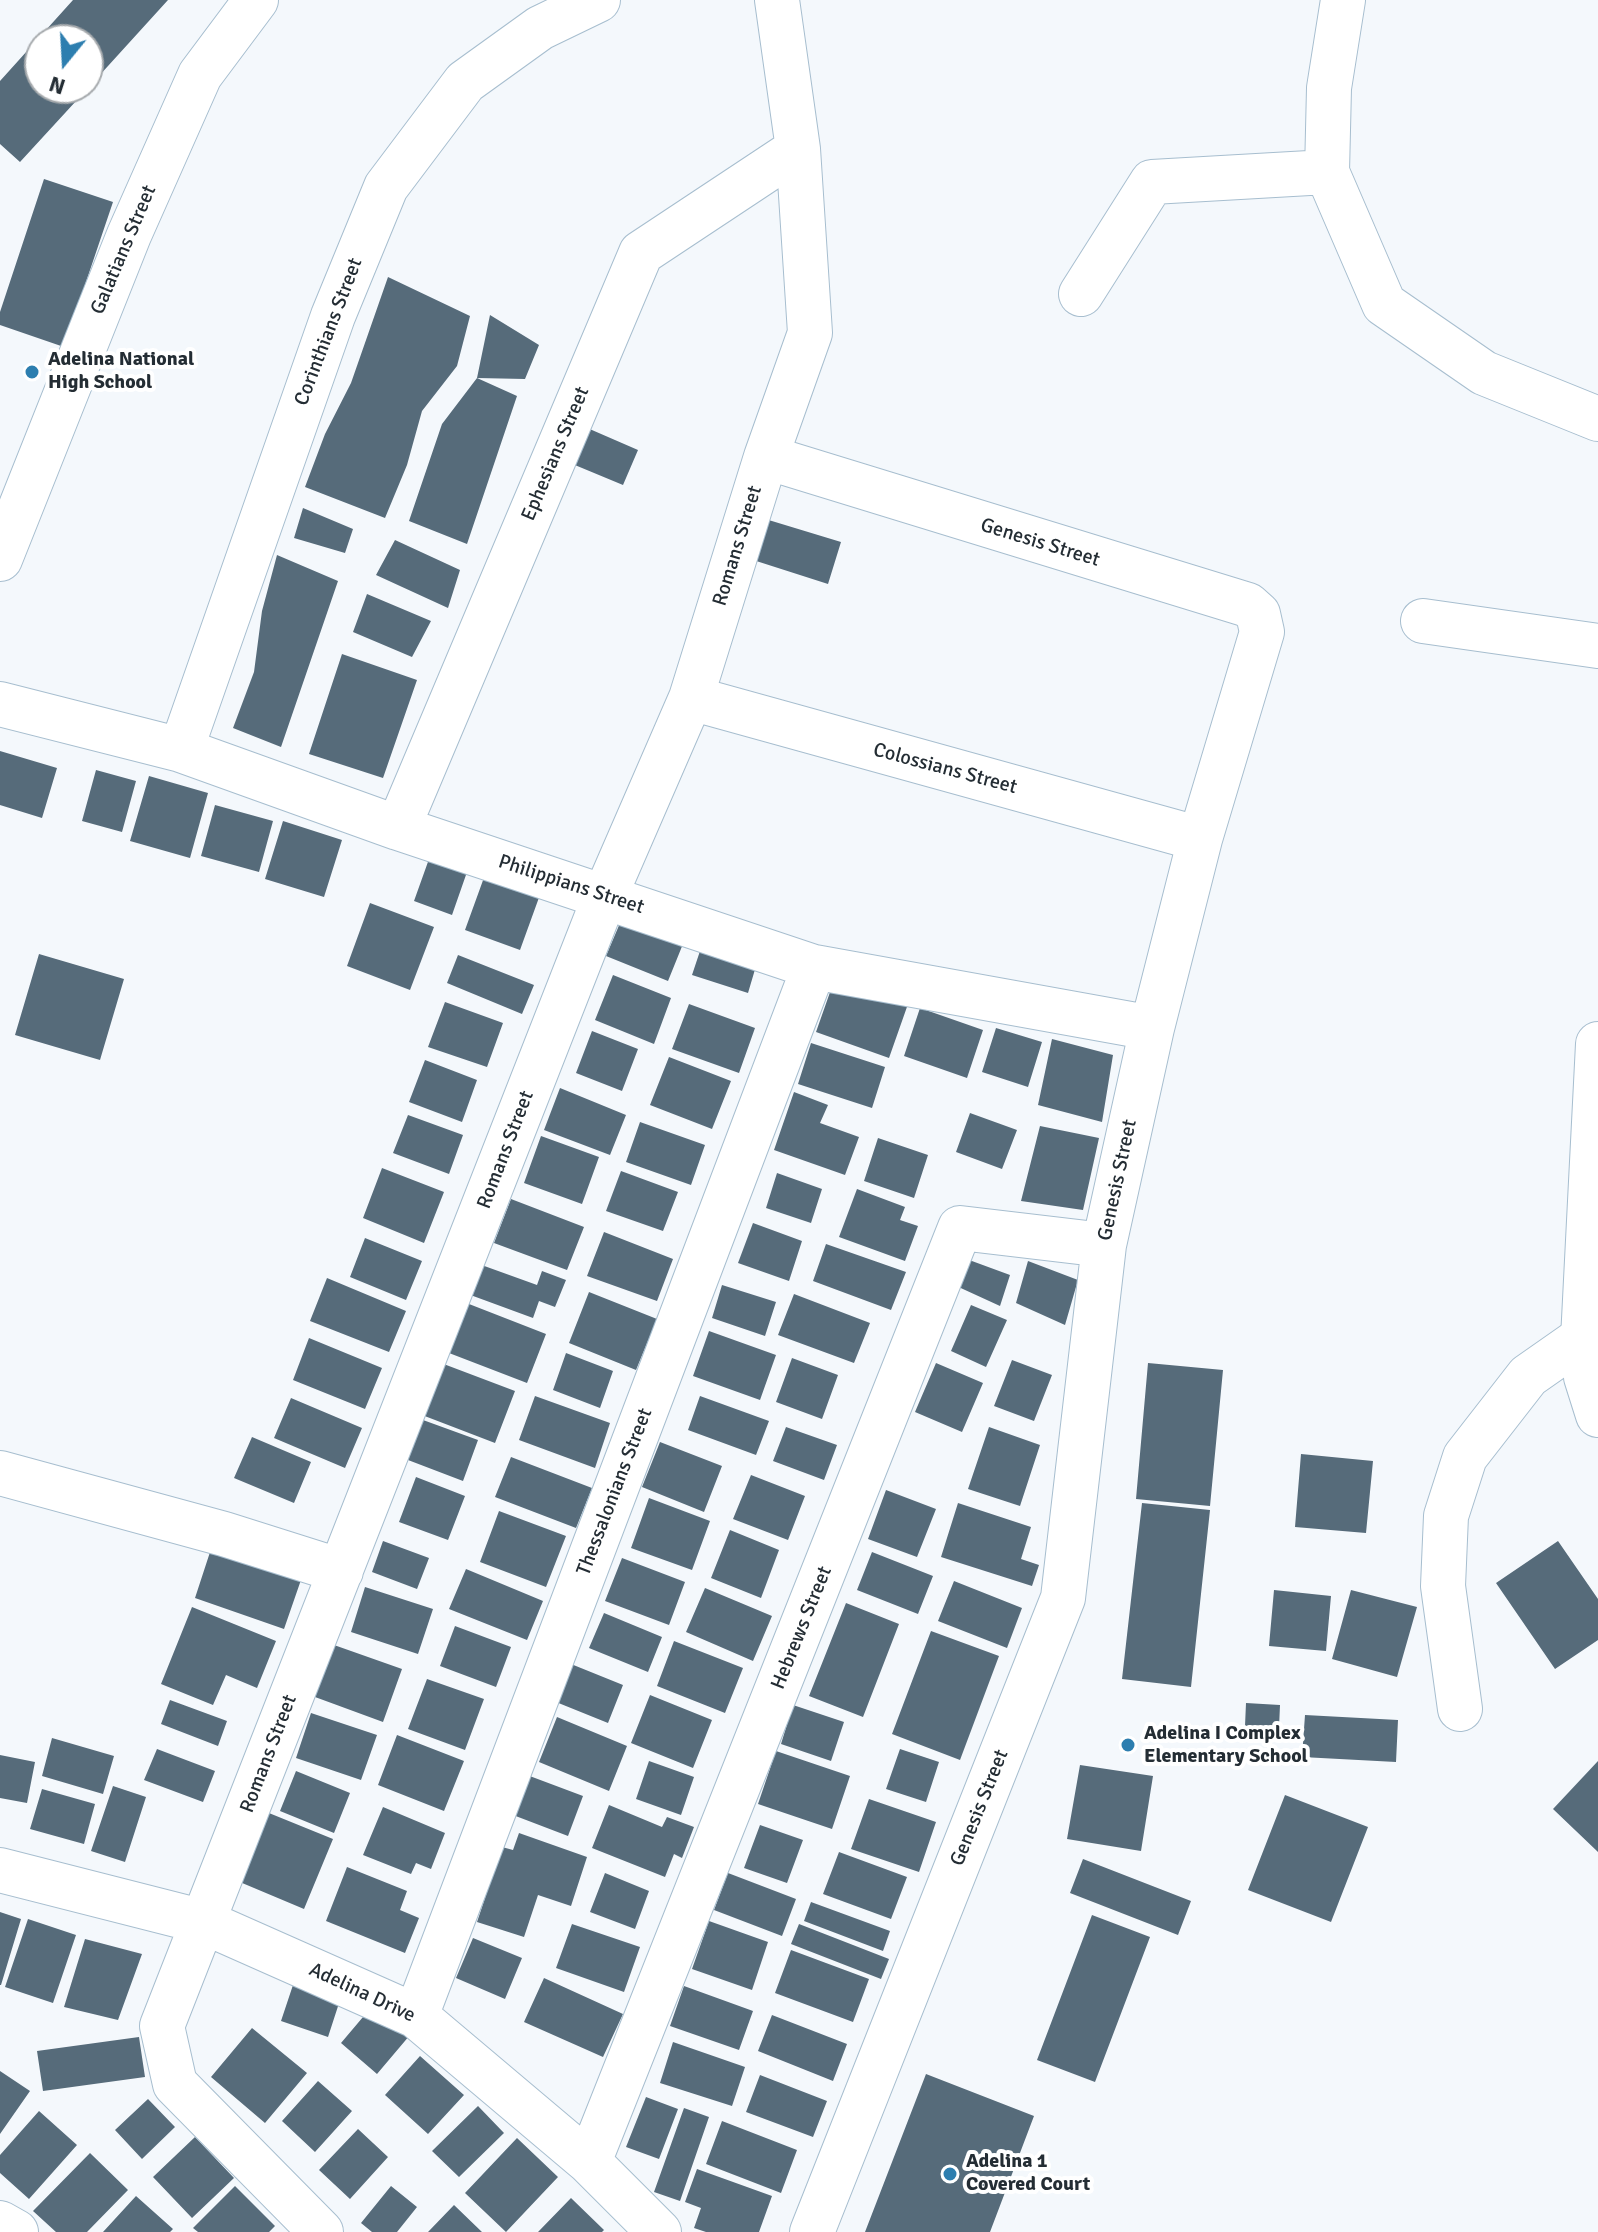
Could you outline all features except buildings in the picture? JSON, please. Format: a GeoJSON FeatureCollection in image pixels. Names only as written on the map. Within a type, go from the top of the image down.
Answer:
{"type":"FeatureCollection","features":[{"type":"Feature","properties":{"kind":"street","name":"Galatians Street"},"geometry":{"type":"LineString","coordinates":[[0,559],[129,235],[200,75],[256,0]]}},
{"type":"Feature","properties":{"kind":"street","name":"Corinthians Street"},"geometry":{"type":"LineString","coordinates":[[181,750],[333,316],[386,187],[465,82],[540,28],[598,0]]}},
{"type":"Feature","properties":{"kind":"street","name":"Romans Street"},"geometry":{"type":"LineString","coordinates":[[321,2232],[175,2084],[162,2026],[605,896],[691,698],[766,457],[810,333],[798,149],[777,0]]}},
{"type":"Feature","properties":{"kind":"street"},"geometry":{"type":"LineString","coordinates":[[1343,0],[1329,88],[1327,172],[1384,304],[1484,373],[1598,419]]}},
{"type":"Feature","properties":{"kind":"street","name":"Ephesians Street"},"geometry":{"type":"LineString","coordinates":[[398,828],[641,253],[798,149]]}},
{"type":"Feature","properties":{"kind":"street"},"geometry":{"type":"LineString","coordinates":[[1081,294],[1152,182],[1327,172]]}},
{"type":"Feature","properties":{"kind":"street","name":"Genesis Street"},"geometry":{"type":"LineString","coordinates":[[766,457],[1248,605],[1258,614],[1262,632],[1200,839],[1152,1028],[1104,1245],[1063,1598],[812,2232]]}},
{"type":"Feature","properties":{"kind":"street"},"geometry":{"type":"LineString","coordinates":[[1423,621],[1598,646]]}},
{"type":"Feature","properties":{"kind":"street","name":"Colossians Street"},"geometry":{"type":"LineString","coordinates":[[691,698],[1200,839]]}},
{"type":"Feature","properties":{"kind":"street","name":"Philippians Street"},"geometry":{"type":"LineString","coordinates":[[0,704],[181,750],[398,828],[814,967],[1152,1028]]}},
{"type":"Feature","properties":{"kind":"street","name":"Thessalonians Street"},"geometry":{"type":"LineString","coordinates":[[416,2016],[814,967]]}},
{"type":"Feature","properties":{"kind":"street"},"geometry":{"type":"LineString","coordinates":[[1598,1044],[1590,1333],[1586,1377],[1598,1415]]}},
{"type":"Feature","properties":{"kind":"street","name":"Hebrews Street"},"geometry":{"type":"LineString","coordinates":[[589,2162],[960,1228],[1104,1245]]}},
{"type":"Feature","properties":{"kind":"street"},"geometry":{"type":"LineString","coordinates":[[1460,1709],[1443,1586],[1446,1516],[1465,1457],[1528,1376],[1590,1333]]}},
{"type":"Feature","properties":{"kind":"street"},"geometry":{"type":"LineString","coordinates":[[0,1473],[224,1534],[341,1571]]}},
{"type":"Feature","properties":{"kind":"street","name":"Adelina Drive"},"geometry":{"type":"LineString","coordinates":[[0,1870],[204,1922],[416,2016],[589,2162],[659,2232]]}},
{"type":"Feature","properties":{"kind":"street"},"geometry":{"type":"LineString","coordinates":[[0,2223],[16,2232]]}},
{"type":"Feature","properties":{"kind":"place","name":"Adelina National High School"},"geometry":{"type":"Point","coordinates":[32,372]}},
{"type":"Feature","properties":{"kind":"place","name":"Adelina I Complex Elementary School"},"geometry":{"type":"Point","coordinates":[1128,1745]}},
{"type":"Feature","properties":{"kind":"place","name":"Adelina 1 Covered Court"},"geometry":{"type":"Point","coordinates":[950,2174]}}]}
